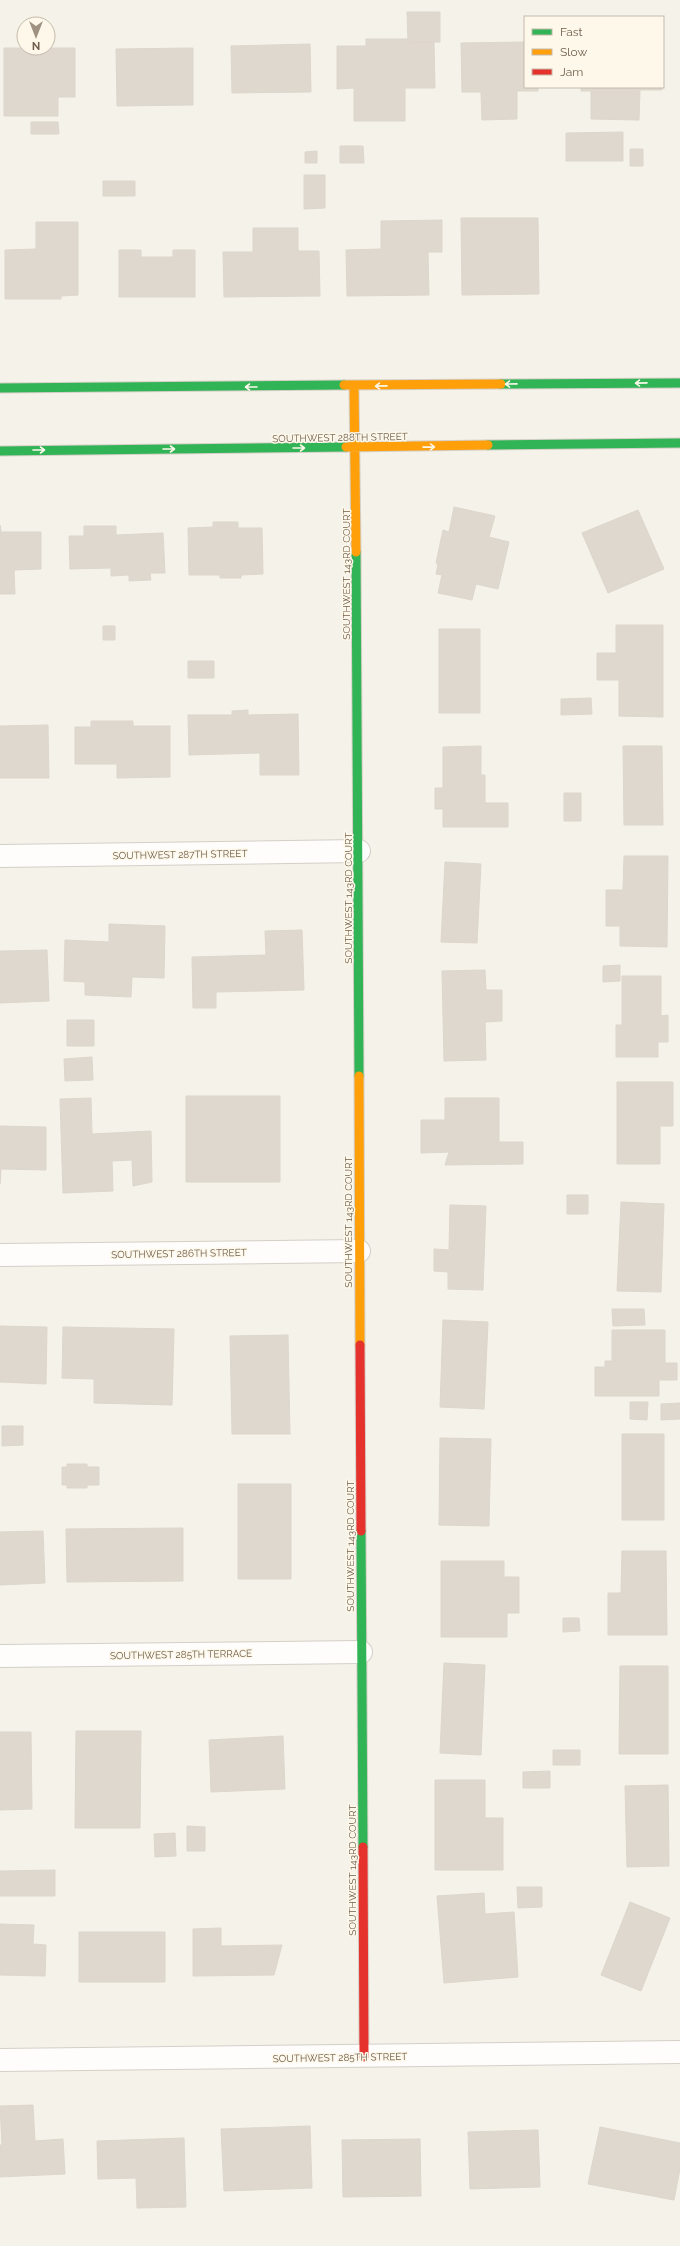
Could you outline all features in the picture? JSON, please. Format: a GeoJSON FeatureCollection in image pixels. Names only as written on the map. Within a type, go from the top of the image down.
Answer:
{"type":"FeatureCollection","features":[{"type":"Feature","properties":{"kind":"street"},"geometry":{"type":"LineString","coordinates":[[0,388],[680,382]]}},
{"type":"Feature","properties":{"kind":"street","name":"SOUTHWEST 143RD COURT"},"geometry":{"type":"LineString","coordinates":[[354,386],[356,448],[359,851],[359,1251],[364,2057]]}},
{"type":"Feature","properties":{"kind":"street","name":"SOUTHWEST 288TH STREET"},"geometry":{"type":"LineString","coordinates":[[0,451],[680,443]]}},
{"type":"Feature","properties":{"kind":"street","name":"SOUTHWEST 287TH STREET"},"geometry":{"type":"LineString","coordinates":[[0,856],[359,851]]}},
{"type":"Feature","properties":{"kind":"street","name":"SOUTHWEST 286TH STREET"},"geometry":{"type":"LineString","coordinates":[[0,1255],[359,1251]]}},
{"type":"Feature","properties":{"kind":"street","name":"SOUTHWEST 285TH TERRACE"},"geometry":{"type":"LineString","coordinates":[[0,1656],[361,1652]]}},
{"type":"Feature","properties":{"kind":"street","name":"SOUTHWEST 285TH STREET"},"geometry":{"type":"LineString","coordinates":[[0,2060],[364,2057],[680,2052]]}},
{"type":"Feature","properties":{"kind":"building"},"geometry":{"type":"Polygon","coordinates":[[[407,12],[440,12],[440,42],[408,42],[407,12]]]}},
{"type":"Feature","properties":{"kind":"building"},"geometry":{"type":"Polygon","coordinates":[[[366,39],[408,39],[408,42],[434,42],[435,88],[405,88],[405,121],[354,121],[354,88],[337,89],[337,46],[366,46],[366,39]]]}},
{"type":"Feature","properties":{"kind":"building"},"geometry":{"type":"Polygon","coordinates":[[[524,42],[524,88],[538,88],[538,91],[517,91],[517,119],[482,120],[481,92],[462,92],[461,43],[524,42]]]}},
{"type":"Feature","properties":{"kind":"building"},"geometry":{"type":"Polygon","coordinates":[[[310,44],[311,92],[232,93],[231,46],[310,44]]]}},
{"type":"Feature","properties":{"kind":"building"},"geometry":{"type":"Polygon","coordinates":[[[4,48],[16,48],[16,56],[56,56],[56,48],[75,48],[75,97],[58,97],[58,116],[4,116],[4,48]]]}},
{"type":"Feature","properties":{"kind":"building"},"geometry":{"type":"Polygon","coordinates":[[[193,48],[193,105],[117,106],[116,49],[193,48]]]}},
{"type":"Feature","properties":{"kind":"building"},"geometry":{"type":"Polygon","coordinates":[[[581,88],[662,88],[662,90],[640,90],[639,120],[591,119],[591,91],[581,91],[581,88]]]}},
{"type":"Feature","properties":{"kind":"building"},"geometry":{"type":"Polygon","coordinates":[[[31,122],[58,122],[59,134],[31,134],[31,122]]]}},
{"type":"Feature","properties":{"kind":"building"},"geometry":{"type":"Polygon","coordinates":[[[623,132],[623,161],[566,161],[566,133],[623,132]]]}},
{"type":"Feature","properties":{"kind":"building"},"geometry":{"type":"Polygon","coordinates":[[[340,146],[363,146],[364,163],[340,163],[340,146]]]}},
{"type":"Feature","properties":{"kind":"building"},"geometry":{"type":"Polygon","coordinates":[[[630,149],[643,149],[643,166],[630,166],[630,149]]]}},
{"type":"Feature","properties":{"kind":"building"},"geometry":{"type":"Polygon","coordinates":[[[317,151],[317,163],[305,163],[305,152],[317,151]]]}},
{"type":"Feature","properties":{"kind":"building"},"geometry":{"type":"Polygon","coordinates":[[[304,175],[325,175],[325,208],[304,209],[304,175]]]}},
{"type":"Feature","properties":{"kind":"building"},"geometry":{"type":"Polygon","coordinates":[[[103,181],[135,181],[135,196],[103,196],[103,181]]]}},
{"type":"Feature","properties":{"kind":"building"},"geometry":{"type":"Polygon","coordinates":[[[461,218],[538,218],[539,294],[462,295],[461,218]]]}},
{"type":"Feature","properties":{"kind":"building"},"geometry":{"type":"Polygon","coordinates":[[[442,220],[442,252],[428,252],[429,295],[347,296],[346,250],[381,249],[381,221],[442,220]]]}},
{"type":"Feature","properties":{"kind":"building"},"geometry":{"type":"Polygon","coordinates":[[[36,222],[78,222],[78,295],[61,296],[61,299],[5,299],[5,250],[36,249],[36,222]]]}},
{"type":"Feature","properties":{"kind":"building"},"geometry":{"type":"Polygon","coordinates":[[[253,228],[298,228],[298,251],[319,251],[320,296],[224,297],[223,252],[253,252],[253,228]]]}},
{"type":"Feature","properties":{"kind":"building"},"geometry":{"type":"Polygon","coordinates":[[[119,250],[141,250],[141,257],[173,257],[173,250],[195,250],[195,297],[119,297],[119,250]]]}},
{"type":"Feature","properties":{"kind":"building"},"geometry":{"type":"Polygon","coordinates":[[[454,507],[495,516],[489,537],[509,542],[498,589],[476,584],[472,600],[438,593],[442,575],[436,574],[438,564],[436,563],[443,530],[449,532],[454,507]]]}},
{"type":"Feature","properties":{"kind":"building"},"geometry":{"type":"Polygon","coordinates":[[[638,510],[664,569],[608,593],[582,533],[638,510]]]}},
{"type":"Feature","properties":{"kind":"building"},"geometry":{"type":"Polygon","coordinates":[[[213,522],[238,522],[238,528],[262,528],[263,574],[241,575],[241,578],[220,578],[220,575],[189,575],[188,528],[213,527],[213,522]]]}},
{"type":"Feature","properties":{"kind":"building"},"geometry":{"type":"Polygon","coordinates":[[[0,525],[1,532],[41,532],[41,569],[14,570],[15,594],[0,594],[0,525]]]}},
{"type":"Feature","properties":{"kind":"building"},"geometry":{"type":"Polygon","coordinates":[[[84,526],[116,526],[116,535],[163,533],[165,573],[150,573],[151,580],[129,581],[129,575],[111,576],[111,568],[70,569],[69,536],[84,536],[84,526]]]}},
{"type":"Feature","properties":{"kind":"building"},"geometry":{"type":"Polygon","coordinates":[[[616,625],[663,625],[663,717],[619,716],[619,680],[597,680],[597,653],[616,653],[616,625]]]}},
{"type":"Feature","properties":{"kind":"building"},"geometry":{"type":"Polygon","coordinates":[[[103,626],[115,626],[115,640],[103,640],[103,626]]]}},
{"type":"Feature","properties":{"kind":"building"},"geometry":{"type":"Polygon","coordinates":[[[439,629],[480,629],[480,713],[439,713],[439,629]]]}},
{"type":"Feature","properties":{"kind":"building"},"geometry":{"type":"Polygon","coordinates":[[[188,661],[214,661],[214,678],[188,678],[188,661]]]}},
{"type":"Feature","properties":{"kind":"building"},"geometry":{"type":"Polygon","coordinates":[[[591,698],[592,714],[561,715],[561,699],[591,698]]]}},
{"type":"Feature","properties":{"kind":"building"},"geometry":{"type":"Polygon","coordinates":[[[248,710],[248,715],[298,714],[299,775],[260,775],[260,753],[189,755],[188,715],[232,715],[232,711],[248,710]]]}},
{"type":"Feature","properties":{"kind":"building"},"geometry":{"type":"Polygon","coordinates":[[[91,721],[133,721],[133,726],[170,726],[170,777],[117,778],[117,764],[75,764],[75,727],[91,727],[91,721]]]}},
{"type":"Feature","properties":{"kind":"building"},"geometry":{"type":"Polygon","coordinates":[[[48,725],[49,778],[0,778],[0,726],[48,725]]]}},
{"type":"Feature","properties":{"kind":"building"},"geometry":{"type":"Polygon","coordinates":[[[481,746],[481,775],[485,775],[485,803],[508,803],[508,827],[443,827],[443,809],[435,809],[435,788],[443,788],[443,747],[481,746]]]}},
{"type":"Feature","properties":{"kind":"building"},"geometry":{"type":"Polygon","coordinates":[[[623,746],[662,746],[663,825],[624,825],[623,746]]]}},
{"type":"Feature","properties":{"kind":"building"},"geometry":{"type":"Polygon","coordinates":[[[564,793],[581,793],[581,821],[564,821],[564,793]]]}},
{"type":"Feature","properties":{"kind":"building"},"geometry":{"type":"Polygon","coordinates":[[[624,856],[668,856],[667,947],[620,946],[620,926],[606,926],[606,890],[623,890],[624,856]]]}},
{"type":"Feature","properties":{"kind":"building"},"geometry":{"type":"Polygon","coordinates":[[[445,862],[481,864],[477,943],[441,942],[445,862]]]}},
{"type":"Feature","properties":{"kind":"building"},"geometry":{"type":"Polygon","coordinates":[[[109,924],[165,926],[164,978],[132,977],[131,997],[85,995],[85,982],[64,981],[65,940],[109,942],[109,924]]]}},
{"type":"Feature","properties":{"kind":"building"},"geometry":{"type":"Polygon","coordinates":[[[302,930],[304,990],[216,992],[216,1008],[193,1008],[192,957],[266,955],[265,931],[302,930]]]}},
{"type":"Feature","properties":{"kind":"building"},"geometry":{"type":"Polygon","coordinates":[[[47,950],[49,1001],[0,1003],[0,951],[47,950]]]}},
{"type":"Feature","properties":{"kind":"building"},"geometry":{"type":"Polygon","coordinates":[[[620,965],[620,981],[603,982],[603,966],[620,965]]]}},
{"type":"Feature","properties":{"kind":"building"},"geometry":{"type":"Polygon","coordinates":[[[485,970],[486,990],[502,990],[502,1021],[485,1022],[486,1060],[444,1061],[442,971],[485,970]]]}},
{"type":"Feature","properties":{"kind":"building"},"geometry":{"type":"Polygon","coordinates":[[[622,976],[661,976],[661,1016],[668,1015],[668,1042],[658,1042],[658,1057],[616,1057],[616,1025],[622,1025],[622,976]]]}},
{"type":"Feature","properties":{"kind":"building"},"geometry":{"type":"Polygon","coordinates":[[[67,1020],[94,1020],[94,1046],[67,1046],[67,1020]]]}},
{"type":"Feature","properties":{"kind":"building"},"geometry":{"type":"Polygon","coordinates":[[[92,1057],[93,1080],[65,1081],[64,1059],[92,1057]]]}},
{"type":"Feature","properties":{"kind":"building"},"geometry":{"type":"Polygon","coordinates":[[[617,1082],[673,1082],[673,1126],[660,1126],[660,1164],[617,1164],[617,1082]]]}},
{"type":"Feature","properties":{"kind":"building"},"geometry":{"type":"Polygon","coordinates":[[[186,1096],[280,1096],[280,1182],[186,1182],[186,1096]]]}},
{"type":"Feature","properties":{"kind":"building"},"geometry":{"type":"Polygon","coordinates":[[[91,1098],[92,1134],[151,1131],[152,1182],[133,1186],[132,1160],[112,1161],[113,1191],[63,1193],[60,1099],[91,1098]]]}},
{"type":"Feature","properties":{"kind":"building"},"geometry":{"type":"Polygon","coordinates":[[[445,1098],[499,1098],[499,1142],[523,1142],[523,1164],[445,1165],[449,1152],[421,1153],[421,1120],[445,1120],[445,1098]]]}},
{"type":"Feature","properties":{"kind":"building"},"geometry":{"type":"Polygon","coordinates":[[[0,1126],[46,1127],[46,1170],[1,1169],[0,1184],[0,1126]]]}},
{"type":"Feature","properties":{"kind":"building"},"geometry":{"type":"Polygon","coordinates":[[[567,1195],[588,1195],[588,1214],[567,1214],[567,1195]]]}},
{"type":"Feature","properties":{"kind":"building"},"geometry":{"type":"Polygon","coordinates":[[[621,1202],[664,1204],[661,1292],[617,1291],[621,1202]]]}},
{"type":"Feature","properties":{"kind":"building"},"geometry":{"type":"Polygon","coordinates":[[[450,1205],[486,1206],[483,1290],[448,1289],[448,1272],[434,1271],[434,1249],[449,1250],[450,1205]]]}},
{"type":"Feature","properties":{"kind":"building"},"geometry":{"type":"Polygon","coordinates":[[[612,1309],[644,1309],[645,1325],[613,1326],[612,1309]]]}},
{"type":"Feature","properties":{"kind":"building"},"geometry":{"type":"Polygon","coordinates":[[[443,1320],[488,1322],[484,1409],[440,1407],[443,1320]]]}},
{"type":"Feature","properties":{"kind":"building"},"geometry":{"type":"Polygon","coordinates":[[[0,1326],[47,1327],[46,1384],[0,1382],[0,1326]]]}},
{"type":"Feature","properties":{"kind":"building"},"geometry":{"type":"Polygon","coordinates":[[[63,1327],[174,1329],[172,1405],[94,1403],[94,1379],[62,1378],[63,1327]]]}},
{"type":"Feature","properties":{"kind":"building"},"geometry":{"type":"Polygon","coordinates":[[[612,1330],[665,1330],[665,1363],[677,1363],[677,1380],[659,1380],[659,1396],[595,1396],[595,1367],[605,1367],[605,1361],[612,1361],[612,1330]]]}},
{"type":"Feature","properties":{"kind":"building"},"geometry":{"type":"Polygon","coordinates":[[[288,1335],[290,1434],[232,1434],[230,1336],[288,1335]]]}},
{"type":"Feature","properties":{"kind":"building"},"geometry":{"type":"Polygon","coordinates":[[[630,1402],[648,1402],[647,1420],[630,1419],[630,1402]]]}},
{"type":"Feature","properties":{"kind":"building"},"geometry":{"type":"Polygon","coordinates":[[[680,1403],[680,1419],[661,1420],[661,1404],[680,1403]]]}},
{"type":"Feature","properties":{"kind":"building"},"geometry":{"type":"Polygon","coordinates":[[[2,1426],[23,1426],[23,1445],[2,1446],[2,1426]]]}},
{"type":"Feature","properties":{"kind":"building"},"geometry":{"type":"Polygon","coordinates":[[[622,1434],[664,1434],[664,1520],[622,1520],[622,1434]]]}},
{"type":"Feature","properties":{"kind":"building"},"geometry":{"type":"Polygon","coordinates":[[[440,1438],[491,1439],[489,1526],[439,1525],[440,1438]]]}},
{"type":"Feature","properties":{"kind":"building"},"geometry":{"type":"Polygon","coordinates":[[[67,1464],[87,1464],[87,1467],[99,1467],[99,1485],[87,1485],[87,1488],[67,1488],[67,1485],[62,1485],[62,1467],[67,1467],[67,1464]]]}},
{"type":"Feature","properties":{"kind":"building"},"geometry":{"type":"Polygon","coordinates":[[[238,1484],[291,1484],[291,1579],[238,1579],[238,1484]]]}},
{"type":"Feature","properties":{"kind":"building"},"geometry":{"type":"Polygon","coordinates":[[[183,1528],[183,1581],[67,1582],[66,1529],[183,1528]]]}},
{"type":"Feature","properties":{"kind":"building"},"geometry":{"type":"Polygon","coordinates":[[[43,1531],[45,1583],[0,1585],[0,1532],[43,1531]]]}},
{"type":"Feature","properties":{"kind":"building"},"geometry":{"type":"Polygon","coordinates":[[[622,1551],[666,1551],[667,1635],[608,1635],[608,1593],[621,1593],[622,1551]]]}},
{"type":"Feature","properties":{"kind":"building"},"geometry":{"type":"Polygon","coordinates":[[[441,1561],[504,1561],[504,1577],[519,1577],[519,1613],[507,1613],[507,1637],[441,1637],[441,1561]]]}},
{"type":"Feature","properties":{"kind":"building"},"geometry":{"type":"Polygon","coordinates":[[[563,1618],[579,1618],[580,1631],[563,1632],[563,1618]]]}},
{"type":"Feature","properties":{"kind":"building"},"geometry":{"type":"Polygon","coordinates":[[[444,1663],[485,1665],[481,1755],[440,1753],[444,1663]]]}},
{"type":"Feature","properties":{"kind":"building"},"geometry":{"type":"Polygon","coordinates":[[[620,1666],[668,1666],[668,1754],[619,1754],[620,1666]]]}},
{"type":"Feature","properties":{"kind":"building"},"geometry":{"type":"Polygon","coordinates":[[[76,1731],[141,1731],[140,1828],[75,1828],[76,1731]]]}},
{"type":"Feature","properties":{"kind":"building"},"geometry":{"type":"Polygon","coordinates":[[[0,1732],[31,1732],[32,1809],[0,1810],[0,1732]]]}},
{"type":"Feature","properties":{"kind":"building"},"geometry":{"type":"Polygon","coordinates":[[[283,1736],[285,1789],[211,1792],[209,1740],[283,1736]]]}},
{"type":"Feature","properties":{"kind":"building"},"geometry":{"type":"Polygon","coordinates":[[[553,1750],[580,1750],[580,1765],[553,1765],[553,1750]]]}},
{"type":"Feature","properties":{"kind":"building"},"geometry":{"type":"Polygon","coordinates":[[[550,1771],[550,1788],[523,1788],[523,1772],[550,1771]]]}},
{"type":"Feature","properties":{"kind":"building"},"geometry":{"type":"Polygon","coordinates":[[[435,1780],[485,1780],[485,1818],[503,1818],[503,1870],[435,1870],[435,1780]]]}},
{"type":"Feature","properties":{"kind":"building"},"geometry":{"type":"Polygon","coordinates":[[[668,1785],[669,1866],[627,1867],[625,1786],[668,1785]]]}},
{"type":"Feature","properties":{"kind":"building"},"geometry":{"type":"Polygon","coordinates":[[[187,1826],[205,1827],[205,1851],[187,1851],[187,1826]]]}},
{"type":"Feature","properties":{"kind":"building"},"geometry":{"type":"Polygon","coordinates":[[[175,1833],[176,1856],[155,1857],[154,1834],[175,1833]]]}},
{"type":"Feature","properties":{"kind":"building"},"geometry":{"type":"Polygon","coordinates":[[[55,1870],[55,1896],[0,1896],[0,1871],[55,1870]]]}},
{"type":"Feature","properties":{"kind":"building"},"geometry":{"type":"Polygon","coordinates":[[[517,1887],[542,1887],[542,1907],[518,1908],[517,1887]]]}},
{"type":"Feature","properties":{"kind":"building"},"geometry":{"type":"Polygon","coordinates":[[[484,1893],[485,1914],[514,1912],[518,1977],[444,1983],[437,1896],[484,1893]]]}},
{"type":"Feature","properties":{"kind":"building"},"geometry":{"type":"Polygon","coordinates":[[[630,1902],[670,1918],[641,1991],[601,1975],[630,1902]]]}},
{"type":"Feature","properties":{"kind":"building"},"geometry":{"type":"Polygon","coordinates":[[[0,1924],[34,1925],[33,1944],[46,1945],[45,1976],[0,1975],[0,1924]]]}},
{"type":"Feature","properties":{"kind":"building"},"geometry":{"type":"Polygon","coordinates":[[[221,1928],[221,1946],[282,1945],[274,1975],[193,1976],[193,1929],[221,1928]]]}},
{"type":"Feature","properties":{"kind":"building"},"geometry":{"type":"Polygon","coordinates":[[[79,1932],[165,1932],[165,1982],[79,1982],[79,1932]]]}},
{"type":"Feature","properties":{"kind":"building"},"geometry":{"type":"Polygon","coordinates":[[[33,2105],[35,2141],[63,2139],[65,2174],[0,2177],[0,2145],[2,2145],[0,2106],[33,2105]]]}},
{"type":"Feature","properties":{"kind":"building"},"geometry":{"type":"Polygon","coordinates":[[[310,2126],[312,2188],[224,2191],[221,2129],[310,2126]]]}},
{"type":"Feature","properties":{"kind":"building"},"geometry":{"type":"Polygon","coordinates":[[[600,2127],[680,2143],[680,2169],[674,2200],[588,2184],[600,2127]]]}},
{"type":"Feature","properties":{"kind":"building"},"geometry":{"type":"Polygon","coordinates":[[[538,2130],[540,2187],[470,2189],[468,2132],[538,2130]]]}},
{"type":"Feature","properties":{"kind":"building"},"geometry":{"type":"Polygon","coordinates":[[[184,2138],[186,2207],[137,2208],[136,2178],[98,2179],[97,2141],[184,2138]]]}},
{"type":"Feature","properties":{"kind":"building"},"geometry":{"type":"Polygon","coordinates":[[[420,2139],[421,2196],[343,2197],[342,2140],[420,2139]]]}},
{"type":"Feature","properties":{"kind":"traffic: fast"},"geometry":{"type":"LineString","coordinates":[[501,384],[680,383]]}},
{"type":"Feature","properties":{"kind":"traffic: fast"},"geometry":{"type":"LineString","coordinates":[[0,388],[344,385]]}},
{"type":"Feature","properties":{"kind":"traffic: fast"},"geometry":{"type":"LineString","coordinates":[[488,445],[680,443]]}},
{"type":"Feature","properties":{"kind":"traffic: fast"},"geometry":{"type":"LineString","coordinates":[[0,451],[346,447]]}},
{"type":"Feature","properties":{"kind":"traffic: fast"},"geometry":{"type":"LineString","coordinates":[[356,552],[359,1076]]}},
{"type":"Feature","properties":{"kind":"traffic: fast"},"geometry":{"type":"LineString","coordinates":[[361,1531],[363,1847]]}},
{"type":"Feature","properties":{"kind":"traffic: slow"},"geometry":{"type":"LineString","coordinates":[[344,385],[501,384]]}},
{"type":"Feature","properties":{"kind":"traffic: slow"},"geometry":{"type":"LineString","coordinates":[[354,386],[356,552]]}},
{"type":"Feature","properties":{"kind":"traffic: slow"},"geometry":{"type":"LineString","coordinates":[[346,447],[488,445]]}},
{"type":"Feature","properties":{"kind":"traffic: slow"},"geometry":{"type":"LineString","coordinates":[[359,1076],[360,1345]]}},
{"type":"Feature","properties":{"kind":"traffic: jam"},"geometry":{"type":"LineString","coordinates":[[360,1345],[361,1531]]}},
{"type":"Feature","properties":{"kind":"traffic: jam"},"geometry":{"type":"LineString","coordinates":[[363,1847],[364,2057]]}}]}
